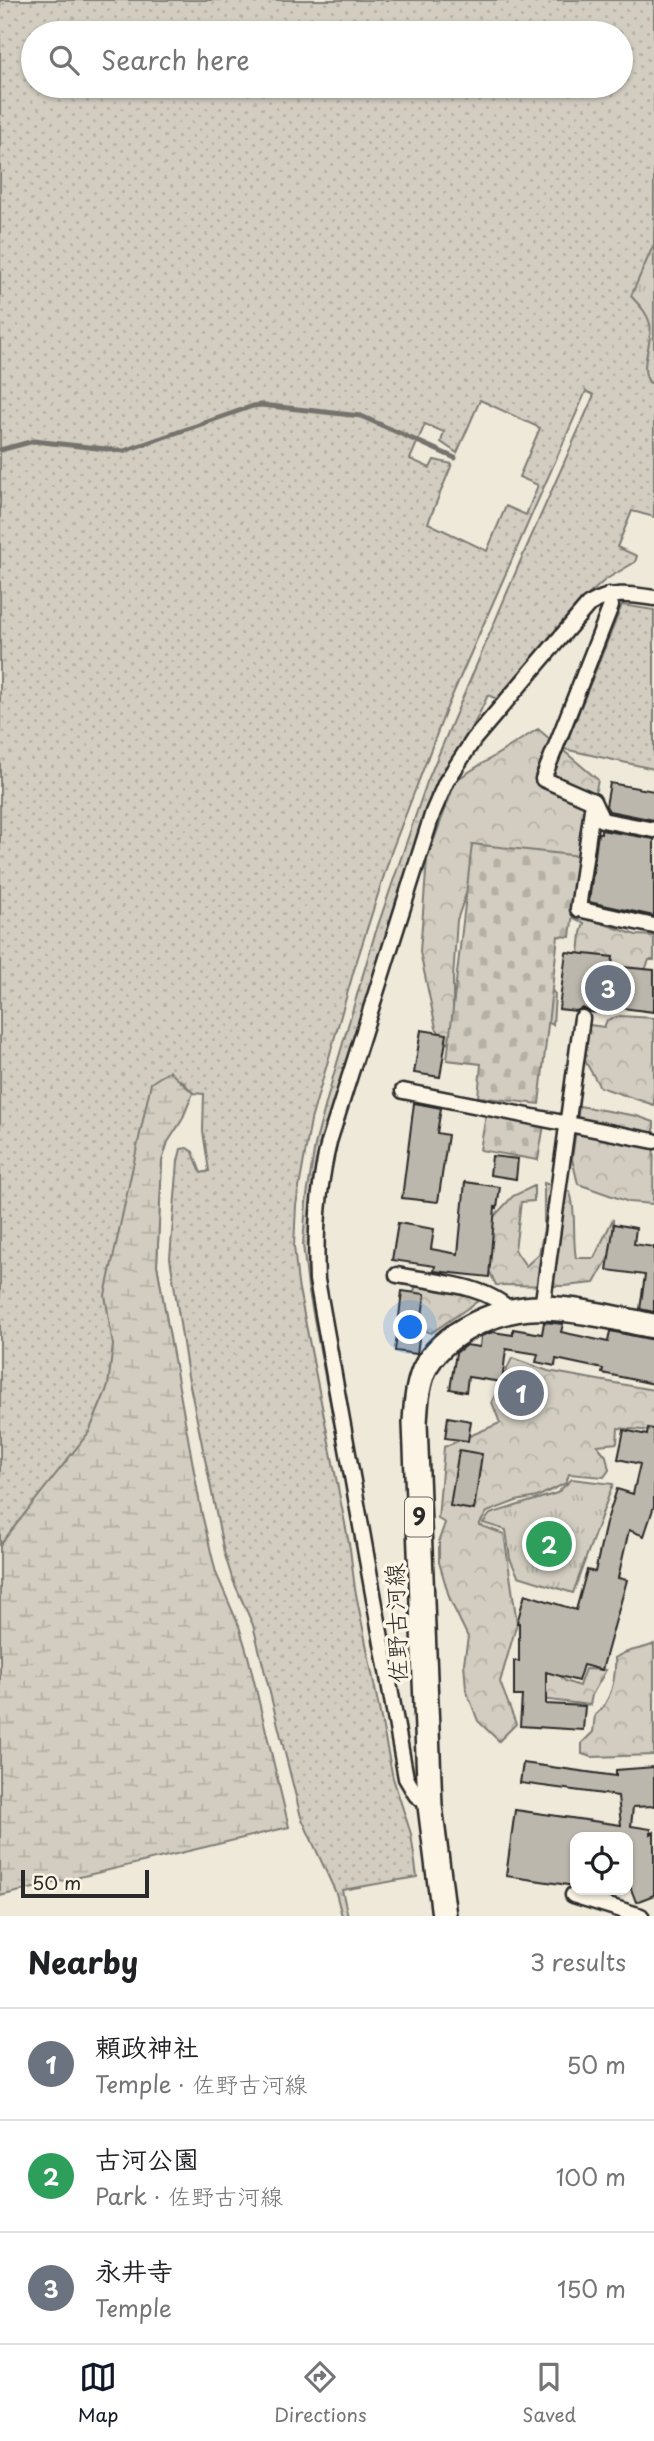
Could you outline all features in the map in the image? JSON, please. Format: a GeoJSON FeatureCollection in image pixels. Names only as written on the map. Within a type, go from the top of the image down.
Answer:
{"type":"FeatureCollection","features":[{"type":"Feature","properties":{"kind":"main road","name":"佐野古河線"},"geometry":{"type":"LineString","coordinates":[[444,1916],[430,1805],[416,1405],[425,1368],[436,1353],[469,1327],[511,1311],[542,1308],[654,1326]]}},
{"type":"Feature","properties":{"kind":"street"},"geometry":{"type":"LineString","coordinates":[[430,1805],[416,1795],[406,1777],[317,1280],[317,1226],[322,1173],[329,1142],[428,825],[446,782],[474,739],[588,605],[609,595],[625,593],[654,598]]}},
{"type":"Feature","properties":{"kind":"street"},"geometry":{"type":"LineString","coordinates":[[609,595],[611,606],[543,779],[593,801],[602,820],[654,830]]}},
{"type":"Feature","properties":{"kind":"street"},"geometry":{"type":"LineString","coordinates":[[593,801],[578,909],[654,926]]}},
{"type":"Feature","properties":{"kind":"street"},"geometry":{"type":"LineString","coordinates":[[542,1308],[582,1018]]}},
{"type":"Feature","properties":{"kind":"street"},"geometry":{"type":"LineString","coordinates":[[404,1091],[654,1141]]}},
{"type":"Feature","properties":{"kind":"street"},"geometry":{"type":"LineString","coordinates":[[397,1275],[484,1292],[500,1300],[511,1311]]}},
{"type":"Feature","properties":{"kind":"street"},"geometry":{"type":"LineString","coordinates":[[573,1895],[641,1916]]}},
{"type":"Feature","properties":{"kind":"green space"},"geometry":{"type":"Polygon","coordinates":[[[0,0],[654,0],[654,517],[632,511],[617,547],[637,556],[635,562],[605,580],[575,607],[499,700],[488,695],[470,733],[441,776],[430,799],[317,1158],[310,1207],[308,1254],[316,1318],[347,1492],[308,1287],[303,1245],[306,1202],[315,1145],[374,937],[427,782],[594,395],[586,391],[448,705],[392,850],[311,1120],[296,1205],[294,1246],[298,1284],[350,1549],[355,1589],[393,1778],[411,1834],[417,1877],[342,1890],[348,1916],[342,1916],[336,1893],[301,1817],[253,1625],[232,1578],[224,1552],[188,1376],[170,1258],[181,1149],[187,1148],[193,1152],[201,1173],[209,1171],[203,1131],[204,1094],[193,1093],[181,1080],[171,1108],[162,1161],[157,1265],[170,1340],[0,1616],[0,0]],[[480,400],[457,453],[441,442],[444,432],[425,424],[410,459],[430,468],[434,460],[452,464],[428,523],[487,551],[506,506],[526,515],[538,485],[519,477],[540,428],[480,400]]]}},
{"type":"Feature","properties":{"kind":"green space"},"geometry":{"type":"Polygon","coordinates":[[[654,244],[654,382],[650,383],[646,377],[645,362],[650,324],[645,312],[631,296],[654,244]]]}},
{"type":"Feature","properties":{"kind":"green space"},"geometry":{"type":"Polygon","coordinates":[[[622,605],[654,610],[654,769],[564,749],[622,605]]]}},
{"type":"Feature","properties":{"kind":"green space"},"geometry":{"type":"Polygon","coordinates":[[[538,729],[598,780],[596,790],[585,809],[574,886],[592,920],[636,935],[654,936],[654,960],[649,960],[641,980],[623,979],[611,965],[579,955],[584,923],[568,915],[536,972],[555,994],[553,1025],[531,1014],[469,885],[457,920],[453,978],[453,1050],[436,1028],[420,952],[427,859],[456,780],[538,729]]]}},
{"type":"Feature","properties":{"kind":"green space"},"geometry":{"type":"Polygon","coordinates":[[[472,844],[580,856],[570,937],[558,936],[539,1104],[478,1097],[481,1064],[447,1060],[472,844]]]}},
{"type":"Feature","properties":{"kind":"green space"},"geometry":{"type":"Polygon","coordinates":[[[620,1016],[654,1018],[654,1105],[600,1087],[585,1061],[589,1025],[604,1027],[607,1020],[620,1016]]]}},
{"type":"Feature","properties":{"kind":"green space"},"geometry":{"type":"Polygon","coordinates":[[[169,1071],[193,1093],[182,1120],[168,1142],[162,1161],[157,1265],[201,1510],[216,1573],[239,1626],[248,1656],[289,1827],[0,1896],[0,1545],[89,1432],[108,1386],[113,1345],[105,1295],[151,1083],[169,1071]]]}},
{"type":"Feature","properties":{"kind":"green space"},"geometry":{"type":"Polygon","coordinates":[[[579,1106],[637,1116],[654,1122],[653,1204],[629,1202],[578,1184],[572,1159],[579,1106]]]}},
{"type":"Feature","properties":{"kind":"green space"},"geometry":{"type":"Polygon","coordinates":[[[486,1115],[544,1125],[538,1160],[480,1150],[486,1115]]]}},
{"type":"Feature","properties":{"kind":"green space"},"geometry":{"type":"Polygon","coordinates":[[[544,1183],[570,1192],[576,1258],[594,1258],[613,1219],[614,1248],[594,1283],[564,1286],[496,1285],[487,1266],[488,1223],[513,1196],[534,1186],[534,1201],[521,1202],[515,1250],[526,1266],[539,1254],[544,1229],[544,1183]]]}},
{"type":"Feature","properties":{"kind":"green space"},"geometry":{"type":"Polygon","coordinates":[[[416,1286],[481,1299],[431,1333],[402,1320],[416,1286]]]}},
{"type":"Feature","properties":{"kind":"green space"},"geometry":{"type":"Polygon","coordinates":[[[512,1358],[548,1371],[654,1390],[654,1431],[618,1428],[617,1443],[597,1445],[606,1456],[609,1470],[604,1477],[569,1474],[566,1483],[537,1497],[516,1501],[487,1512],[479,1525],[504,1534],[517,1623],[500,1682],[516,1724],[499,1741],[478,1721],[466,1689],[464,1663],[468,1637],[450,1600],[439,1562],[439,1540],[445,1523],[438,1519],[444,1447],[500,1423],[492,1402],[512,1358]]]}},
{"type":"Feature","properties":{"kind":"green space"},"geometry":{"type":"Polygon","coordinates":[[[572,1479],[613,1484],[573,1593],[518,1576],[510,1559],[506,1530],[483,1523],[490,1514],[557,1493],[572,1479]]]}},
{"type":"Feature","properties":{"kind":"green space"},"geometry":{"type":"Polygon","coordinates":[[[654,1644],[654,1755],[591,1757],[582,1754],[582,1743],[593,1732],[595,1715],[605,1704],[611,1690],[615,1658],[654,1644]]]}},
{"type":"Feature","properties":{"kind":"green space"},"geometry":{"type":"Polygon","coordinates":[[[551,1665],[565,1681],[579,1686],[585,1669],[606,1670],[592,1695],[590,1705],[541,1699],[534,1685],[551,1665]]]}},
{"type":"Feature","properties":{"kind":"building"},"geometry":{"type":"Polygon","coordinates":[[[610,783],[654,791],[654,820],[609,811],[606,806],[610,783]]]}},
{"type":"Feature","properties":{"kind":"building"},"geometry":{"type":"Polygon","coordinates":[[[601,830],[654,839],[654,916],[589,902],[598,833],[601,833],[601,830]]]}},
{"type":"Feature","properties":{"kind":"building"},"geometry":{"type":"Polygon","coordinates":[[[566,952],[613,957],[612,966],[654,970],[654,1012],[607,1006],[606,1014],[590,1012],[583,1008],[576,1011],[559,1009],[566,952]]]}},
{"type":"Feature","properties":{"kind":"building"},"geometry":{"type":"Polygon","coordinates":[[[421,1030],[447,1034],[440,1077],[414,1073],[421,1030]]]}},
{"type":"Feature","properties":{"kind":"building"},"geometry":{"type":"Polygon","coordinates":[[[414,1103],[441,1108],[437,1133],[448,1135],[438,1202],[402,1198],[414,1103]]]}},
{"type":"Feature","properties":{"kind":"building"},"geometry":{"type":"Polygon","coordinates":[[[492,1156],[518,1159],[516,1179],[490,1175],[492,1156]]]}},
{"type":"Feature","properties":{"kind":"building"},"geometry":{"type":"Polygon","coordinates":[[[465,1182],[500,1187],[497,1208],[495,1207],[489,1277],[434,1271],[435,1266],[392,1260],[398,1223],[434,1229],[431,1249],[458,1254],[465,1182]]]}},
{"type":"Feature","properties":{"kind":"building"},"geometry":{"type":"Polygon","coordinates":[[[614,1224],[636,1228],[634,1244],[654,1247],[654,1312],[640,1309],[645,1275],[607,1270],[614,1224]]]}},
{"type":"Feature","properties":{"kind":"building"},"geometry":{"type":"Polygon","coordinates":[[[402,1291],[425,1294],[417,1354],[395,1351],[402,1291]]]}},
{"type":"Feature","properties":{"kind":"building"},"geometry":{"type":"Polygon","coordinates":[[[544,1322],[563,1324],[561,1332],[608,1342],[610,1331],[654,1340],[654,1384],[602,1373],[603,1369],[556,1359],[555,1366],[536,1362],[538,1354],[506,1349],[502,1382],[468,1377],[466,1392],[450,1389],[456,1353],[466,1345],[480,1347],[481,1336],[493,1332],[513,1335],[513,1329],[542,1334],[544,1322]]]}},
{"type":"Feature","properties":{"kind":"building"},"geometry":{"type":"Polygon","coordinates":[[[448,1417],[471,1421],[468,1441],[445,1438],[448,1417]]]}},
{"type":"Feature","properties":{"kind":"building"},"geometry":{"type":"Polygon","coordinates":[[[648,1428],[654,1429],[654,1506],[644,1536],[629,1530],[618,1578],[627,1580],[602,1670],[583,1665],[578,1681],[546,1672],[546,1704],[585,1706],[583,1730],[520,1726],[522,1696],[514,1696],[514,1661],[519,1661],[517,1623],[525,1594],[576,1610],[587,1570],[595,1572],[617,1489],[633,1494],[640,1464],[618,1459],[624,1430],[647,1435],[648,1428]]]}},
{"type":"Feature","properties":{"kind":"building"},"geometry":{"type":"Polygon","coordinates":[[[459,1450],[482,1454],[474,1510],[450,1506],[459,1450]]]}},
{"type":"Feature","properties":{"kind":"building"},"geometry":{"type":"Polygon","coordinates":[[[523,1763],[616,1776],[616,1770],[654,1767],[654,1806],[633,1807],[631,1826],[651,1829],[651,1834],[654,1832],[654,1895],[636,1902],[633,1894],[633,1832],[570,1832],[570,1885],[506,1876],[515,1810],[621,1825],[618,1796],[520,1783],[523,1763]]]}},
{"type":"Feature","properties":{"kind":"waterway"},"geometry":{"type":"LineString","coordinates":[[0,450],[34,441],[124,451],[261,405],[361,416],[455,458]]}},
{"type":"Feature","properties":{"kind":"place","name":"永井寺"},"geometry":{"type":"Point","coordinates":[608,988]}},
{"type":"Feature","properties":{"kind":"place","name":"頼政神社"},"geometry":{"type":"Point","coordinates":[521,1393]}},
{"type":"Feature","properties":{"kind":"place","name":"古河公園"},"geometry":{"type":"Point","coordinates":[549,1544]}}]}
